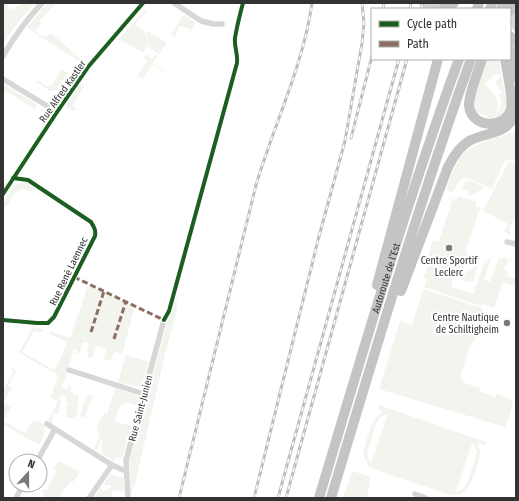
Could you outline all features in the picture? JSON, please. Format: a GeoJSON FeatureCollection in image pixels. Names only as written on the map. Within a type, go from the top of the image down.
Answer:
{"type":"FeatureCollection","features":[{"type":"Feature","properties":{"kind":"highway"},"geometry":{"type":"LineString","coordinates":[[440,7],[448,6],[454,3]]}},
{"type":"Feature","properties":{"kind":"highway"},"geometry":{"type":"LineString","coordinates":[[511,57],[516,102]]}},
{"type":"Feature","properties":{"kind":"highway"},"geometry":{"type":"LineString","coordinates":[[371,325],[368,312],[378,282],[438,60]]}},
{"type":"Feature","properties":{"kind":"highway","name":"Autoroute de l’Est"},"geometry":{"type":"LineString","coordinates":[[319,498],[371,325],[420,171],[459,60]]}},
{"type":"Feature","properties":{"kind":"highway","name":"Autoroute de l’Est"},"geometry":{"type":"LineString","coordinates":[[332,498],[405,256],[431,174],[471,60]]}},
{"type":"Feature","properties":{"kind":"highway"},"geometry":{"type":"LineString","coordinates":[[482,60],[470,97],[469,108],[478,120],[487,124],[492,124],[502,121],[507,116],[512,102],[505,60]]}},
{"type":"Feature","properties":{"kind":"highway"},"geometry":{"type":"LineString","coordinates":[[391,303],[401,291],[453,158],[462,146],[469,141],[501,130],[509,125],[516,113]]}},
{"type":"Feature","properties":{"kind":"highway"},"geometry":{"type":"LineString","coordinates":[[440,188],[460,154],[466,148],[475,142],[506,130],[516,120]]}},
{"type":"Feature","properties":{"kind":"street"},"geometry":{"type":"LineString","coordinates":[[3,56],[21,28],[42,3]]}},
{"type":"Feature","properties":{"kind":"street","name":"Rue Alfred Kastler"},"geometry":{"type":"LineString","coordinates":[[3,194],[88,66],[143,3]]}},
{"type":"Feature","properties":{"kind":"street"},"geometry":{"type":"LineString","coordinates":[[174,3],[201,21],[213,24],[222,24]]}},
{"type":"Feature","properties":{"kind":"street"},"geometry":{"type":"LineString","coordinates":[[423,3],[440,7]]}},
{"type":"Feature","properties":{"kind":"street"},"geometry":{"type":"LineString","coordinates":[[516,13],[514,23],[516,29]]}},
{"type":"Feature","properties":{"kind":"street"},"geometry":{"type":"LineString","coordinates":[[3,79],[57,112]]}},
{"type":"Feature","properties":{"kind":"street","name":"Rue René Laennec"},"geometry":{"type":"LineString","coordinates":[[3,320],[37,324],[48,323],[54,317],[95,236],[94,226],[91,222],[28,180],[13,178]]}},
{"type":"Feature","properties":{"kind":"street"},"geometry":{"type":"LineString","coordinates":[[507,242],[516,244]]}},
{"type":"Feature","properties":{"kind":"street","name":"Rue Saint-Junien"},"geometry":{"type":"LineString","coordinates":[[128,498],[126,460],[164,320]]}},
{"type":"Feature","properties":{"kind":"street"},"geometry":{"type":"LineString","coordinates":[[69,370],[144,394]]}},
{"type":"Feature","properties":{"kind":"street"},"geometry":{"type":"LineString","coordinates":[[47,424],[112,466],[126,470]]}},
{"type":"Feature","properties":{"kind":"street"},"geometry":{"type":"LineString","coordinates":[[42,453],[55,429]]}},
{"type":"Feature","properties":{"kind":"street"},"geometry":{"type":"LineString","coordinates":[[89,498],[112,466]]}},
{"type":"Feature","properties":{"kind":"street"},"geometry":{"type":"LineString","coordinates":[[415,494],[426,498]]}},
{"type":"Feature","properties":{"kind":"shaded area"},"geometry":{"type":"Polygon","coordinates":[[[7,3],[10,10],[23,3],[34,3],[3,44],[3,5],[7,3]]]}},
{"type":"Feature","properties":{"kind":"shaded area"},"geometry":{"type":"Polygon","coordinates":[[[47,3],[56,3],[39,21],[42,23],[35,31],[46,38],[51,33],[84,62],[83,64],[27,28],[47,3]]]}},
{"type":"Feature","properties":{"kind":"shaded area"},"geometry":{"type":"Polygon","coordinates":[[[145,10],[146,12],[135,24],[145,31],[150,48],[147,46],[143,53],[119,39],[145,10]]]}},
{"type":"Feature","properties":{"kind":"shaded area"},"geometry":{"type":"Polygon","coordinates":[[[184,15],[196,23],[189,33],[190,29],[178,26],[176,37],[171,34],[184,15]]]}},
{"type":"Feature","properties":{"kind":"shaded area"},"geometry":{"type":"Polygon","coordinates":[[[147,31],[167,43],[159,54],[151,49],[147,31]]]}},
{"type":"Feature","properties":{"kind":"shaded area"},"geometry":{"type":"Polygon","coordinates":[[[156,54],[158,56],[153,63],[165,71],[164,72],[152,64],[143,79],[137,76],[147,61],[143,58],[146,55],[152,59],[156,54]]]}},
{"type":"Feature","properties":{"kind":"shaded area"},"geometry":{"type":"Polygon","coordinates":[[[487,60],[499,60],[502,76],[506,101],[502,115],[488,120],[486,116],[475,112],[473,97],[487,60]],[[496,74],[484,83],[494,94],[498,102],[497,111],[494,116],[501,106],[499,95],[502,93],[495,82],[502,76],[496,74]]]}},
{"type":"Feature","properties":{"kind":"shaded area"},"geometry":{"type":"Polygon","coordinates":[[[62,69],[68,73],[56,90],[50,91],[36,82],[37,80],[48,87],[50,85],[51,86],[62,69]]]}},
{"type":"Feature","properties":{"kind":"shaded area"},"geometry":{"type":"Polygon","coordinates":[[[3,84],[37,105],[34,109],[6,91],[3,95],[3,84]]]}},
{"type":"Feature","properties":{"kind":"shaded area"},"geometry":{"type":"Polygon","coordinates":[[[80,84],[84,86],[72,106],[77,109],[73,111],[66,106],[80,84]]]}},
{"type":"Feature","properties":{"kind":"shaded area"},"geometry":{"type":"Polygon","coordinates":[[[513,132],[516,133],[516,160],[510,159],[504,162],[492,189],[464,178],[460,180],[453,192],[446,190],[452,172],[466,151],[478,144],[513,132]]]}},
{"type":"Feature","properties":{"kind":"shaded area"},"geometry":{"type":"Polygon","coordinates":[[[509,161],[516,165],[516,214],[510,228],[510,235],[504,231],[508,224],[483,211],[509,161]]]}},
{"type":"Feature","properties":{"kind":"shaded area"},"geometry":{"type":"Polygon","coordinates":[[[466,180],[485,188],[470,196],[468,191],[462,188],[466,180]]]}},
{"type":"Feature","properties":{"kind":"shaded area"},"geometry":{"type":"Polygon","coordinates":[[[27,182],[35,189],[31,191],[18,191],[13,195],[6,207],[3,207],[3,204],[14,185],[27,182]]]}},
{"type":"Feature","properties":{"kind":"shaded area","name":"Centre Sportif Leclerc"},"geometry":{"type":"Polygon","coordinates":[[[458,196],[477,202],[475,207],[480,207],[481,209],[466,249],[468,254],[463,272],[459,274],[455,273],[451,287],[474,294],[474,287],[476,286],[484,263],[491,257],[484,280],[490,282],[499,258],[503,259],[504,257],[512,260],[508,260],[504,270],[508,272],[507,276],[516,279],[516,286],[503,282],[494,308],[483,304],[484,300],[481,306],[424,287],[427,279],[423,279],[428,265],[426,260],[430,252],[432,242],[435,240],[439,241],[452,201],[451,200],[453,198],[456,201],[458,196]]]}},
{"type":"Feature","properties":{"kind":"shaded area"},"geometry":{"type":"Polygon","coordinates":[[[479,264],[475,272],[474,281],[464,281],[460,276],[479,264]]]}},
{"type":"Feature","properties":{"kind":"shaded area"},"geometry":{"type":"Polygon","coordinates":[[[88,286],[135,306],[122,354],[114,352],[111,361],[104,359],[107,349],[96,346],[92,358],[87,356],[89,352],[87,352],[89,343],[83,342],[79,354],[76,353],[77,350],[74,349],[62,388],[68,390],[69,385],[71,386],[70,391],[74,392],[73,395],[75,396],[75,394],[79,396],[77,404],[79,405],[78,413],[73,418],[66,417],[68,402],[65,401],[66,396],[61,395],[59,399],[61,400],[59,414],[54,413],[52,420],[53,424],[47,421],[58,402],[51,397],[58,375],[19,353],[33,326],[44,330],[42,332],[34,331],[22,352],[54,370],[67,342],[49,334],[50,331],[70,338],[88,286]]]}},
{"type":"Feature","properties":{"kind":"shaded area"},"geometry":{"type":"Polygon","coordinates":[[[423,289],[482,308],[484,320],[481,331],[470,346],[461,374],[462,381],[480,388],[479,391],[496,397],[497,394],[513,400],[505,427],[379,389],[400,321],[412,325],[423,289]]]}},
{"type":"Feature","properties":{"kind":"shaded area"},"geometry":{"type":"Polygon","coordinates":[[[176,292],[177,311],[166,350],[135,484],[131,493],[129,458],[176,292]]]}},
{"type":"Feature","properties":{"kind":"shaded area"},"geometry":{"type":"Polygon","coordinates":[[[126,355],[149,362],[142,386],[139,387],[118,382],[126,355]]]}},
{"type":"Feature","properties":{"kind":"shaded area"},"geometry":{"type":"Polygon","coordinates":[[[11,367],[17,370],[8,386],[12,388],[3,403],[3,390],[14,371],[10,368],[11,367]]]}},
{"type":"Feature","properties":{"kind":"shaded area"},"geometry":{"type":"Polygon","coordinates":[[[115,388],[136,395],[139,400],[137,405],[125,402],[124,405],[120,404],[115,421],[116,423],[131,426],[122,458],[120,459],[116,457],[114,461],[101,453],[102,440],[100,440],[96,451],[93,449],[100,433],[96,430],[97,427],[104,413],[107,414],[115,388]]]}},
{"type":"Feature","properties":{"kind":"shaded area"},"geometry":{"type":"Polygon","coordinates":[[[88,395],[93,396],[84,418],[80,416],[85,399],[87,399],[88,395]]]}},
{"type":"Feature","properties":{"kind":"shaded area"},"geometry":{"type":"Polygon","coordinates":[[[3,403],[11,407],[3,421],[3,403]]]}},
{"type":"Feature","properties":{"kind":"shaded area"},"geometry":{"type":"Polygon","coordinates":[[[379,405],[486,442],[485,445],[477,443],[480,452],[479,460],[473,478],[466,491],[458,495],[451,495],[370,468],[364,457],[364,449],[373,422],[384,411],[378,409],[379,405]],[[388,414],[380,417],[376,424],[367,453],[368,459],[371,463],[388,414]],[[472,443],[456,492],[463,489],[468,481],[477,452],[475,445],[472,443]]]}},
{"type":"Feature","properties":{"kind":"shaded area"},"geometry":{"type":"Polygon","coordinates":[[[3,421],[25,433],[33,421],[38,421],[45,425],[44,436],[39,445],[3,424],[3,421]]]}},
{"type":"Feature","properties":{"kind":"shaded area"},"geometry":{"type":"Polygon","coordinates":[[[60,461],[80,472],[60,496],[62,497],[61,498],[46,498],[43,496],[44,493],[48,493],[48,487],[57,471],[54,469],[60,461]]]}},
{"type":"Feature","properties":{"kind":"shaded area"},"geometry":{"type":"Polygon","coordinates":[[[352,471],[371,477],[367,498],[343,498],[352,471]]]}},
{"type":"Feature","properties":{"kind":"shaded area"},"geometry":{"type":"Polygon","coordinates":[[[111,474],[123,478],[124,492],[113,490],[112,498],[94,498],[101,488],[103,491],[106,491],[111,486],[109,484],[107,486],[104,484],[111,474]]]}},
{"type":"Feature","properties":{"kind":"railway"},"geometry":{"type":"LineString","coordinates":[[179,498],[256,185],[295,73],[308,27],[312,3]]}},
{"type":"Feature","properties":{"kind":"railway"},"geometry":{"type":"LineString","coordinates":[[254,498],[318,240],[345,141],[362,43],[364,23],[362,3]]}},
{"type":"Feature","properties":{"kind":"railway"},"geometry":{"type":"LineString","coordinates":[[383,8],[384,3]]}},
{"type":"Feature","properties":{"kind":"railway"},"geometry":{"type":"LineString","coordinates":[[410,8],[411,3]]}},
{"type":"Feature","properties":{"kind":"railway"},"geometry":{"type":"LineString","coordinates":[[421,8],[423,3]]}},
{"type":"Feature","properties":{"kind":"railway"},"geometry":{"type":"LineString","coordinates":[[351,138],[371,60]]}},
{"type":"Feature","properties":{"kind":"railway"},"geometry":{"type":"LineString","coordinates":[[278,498],[399,60]]}},
{"type":"Feature","properties":{"kind":"railway"},"geometry":{"type":"LineString","coordinates":[[286,498],[407,60]]}},
{"type":"Feature","properties":{"kind":"marked path"},"geometry":{"type":"LineString","coordinates":[[74,277],[164,320]]}},
{"type":"Feature","properties":{"kind":"marked path"},"geometry":{"type":"LineString","coordinates":[[91,332],[104,291]]}},
{"type":"Feature","properties":{"kind":"marked path"},"geometry":{"type":"LineString","coordinates":[[114,339],[126,301]]}},
{"type":"Feature","properties":{"kind":"cycle path"},"geometry":{"type":"LineString","coordinates":[[3,194],[88,67],[143,3]]}},
{"type":"Feature","properties":{"kind":"cycle path"},"geometry":{"type":"LineString","coordinates":[[164,320],[169,311],[237,63],[235,38],[243,3]]}},
{"type":"Feature","properties":{"kind":"cycle path"},"geometry":{"type":"LineString","coordinates":[[3,320],[48,323],[54,317],[95,236],[91,222],[28,180],[13,178]]}},
{"type":"Feature","properties":{"kind":"place","name":"Centre Sportif Leclerc"},"geometry":{"type":"Point","coordinates":[449,248]}},
{"type":"Feature","properties":{"kind":"place","name":"Centre Nautique de Schiltigheim"},"geometry":{"type":"Point","coordinates":[507,323]}}]}
